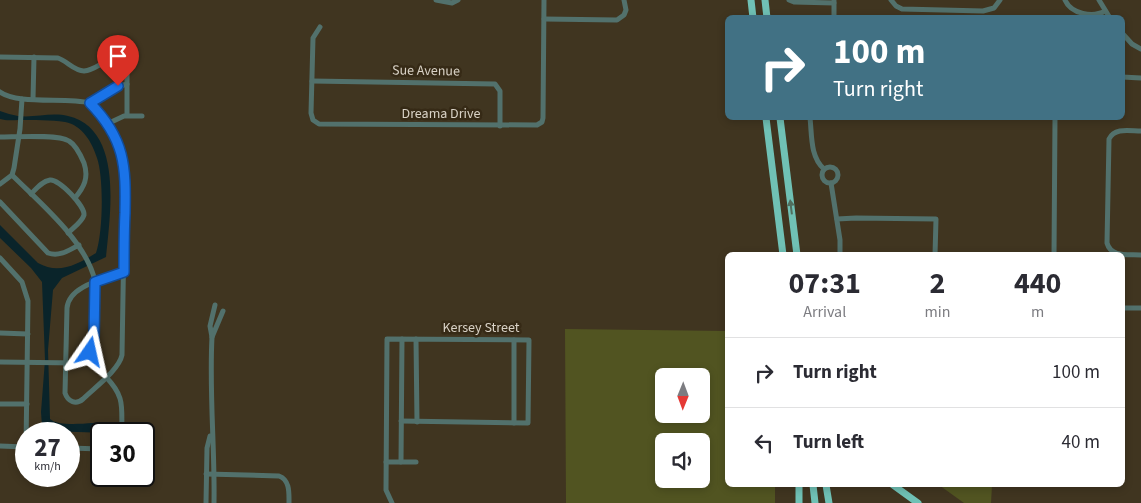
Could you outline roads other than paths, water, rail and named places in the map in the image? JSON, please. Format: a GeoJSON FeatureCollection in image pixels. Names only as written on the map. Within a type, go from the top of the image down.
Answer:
{"type":"FeatureCollection","features":[{"type":"Feature","properties":{"kind":"highway"},"geometry":{"type":"LineString","coordinates":[[751,0],[753,15]]}},
{"type":"Feature","properties":{"kind":"highway"},"geometry":{"type":"LineString","coordinates":[[765,0],[767,15]]}},
{"type":"Feature","properties":{"kind":"highway"},"geometry":{"type":"LineString","coordinates":[[766,120],[783,252]]}},
{"type":"Feature","properties":{"kind":"highway"},"geometry":{"type":"LineString","coordinates":[[780,120],[797,252]]}},
{"type":"Feature","properties":{"kind":"highway"},"geometry":{"type":"LineString","coordinates":[[799,487],[799,503]]}},
{"type":"Feature","properties":{"kind":"highway"},"geometry":{"type":"LineString","coordinates":[[812,487],[815,503]]}},
{"type":"Feature","properties":{"kind":"highway"},"geometry":{"type":"LineString","coordinates":[[826,487],[829,503]]}},
{"type":"Feature","properties":{"kind":"highway"},"geometry":{"type":"LineString","coordinates":[[896,487],[918,503]]}},
{"type":"Feature","properties":{"kind":"street"},"geometry":{"type":"LineString","coordinates":[[436,0],[452,3],[458,0]]}},
{"type":"Feature","properties":{"kind":"street","name":"Dreama Drive"},"geometry":{"type":"LineString","coordinates":[[320,27],[313,38],[312,81],[312,117],[319,124],[537,126],[542,122],[544,0]]}},
{"type":"Feature","properties":{"kind":"street"},"geometry":{"type":"LineString","coordinates":[[544,19],[617,20],[624,16],[626,10],[624,0]]}},
{"type":"Feature","properties":{"kind":"street"},"geometry":{"type":"LineString","coordinates":[[789,0],[794,2],[834,1],[834,15]]}},
{"type":"Feature","properties":{"kind":"street"},"geometry":{"type":"LineString","coordinates":[[891,0],[902,9],[983,11],[994,8],[1000,0]]}},
{"type":"Feature","properties":{"kind":"street"},"geometry":{"type":"LineString","coordinates":[[1065,0],[1069,6],[1090,15]]}},
{"type":"Feature","properties":{"kind":"street"},"geometry":{"type":"LineString","coordinates":[[1099,0],[1108,15]]}},
{"type":"Feature","properties":{"kind":"street"},"geometry":{"type":"LineString","coordinates":[[1095,15],[1105,11]]}},
{"type":"Feature","properties":{"kind":"street"},"geometry":{"type":"LineString","coordinates":[[1125,36],[1132,44],[1141,49]]}},
{"type":"Feature","properties":{"kind":"street"},"geometry":{"type":"LineString","coordinates":[[0,57],[61,59],[76,69],[84,71],[111,58],[120,58],[127,64],[127,115]]}},
{"type":"Feature","properties":{"kind":"street"},"geometry":{"type":"LineString","coordinates":[[33,99],[34,57]]}},
{"type":"Feature","properties":{"kind":"street"},"geometry":{"type":"LineString","coordinates":[[1125,77],[1141,78]]}},
{"type":"Feature","properties":{"kind":"street","name":"Sue Avenue"},"geometry":{"type":"LineString","coordinates":[[312,81],[495,84],[500,91],[500,126]]}},
{"type":"Feature","properties":{"kind":"street"},"geometry":{"type":"LineString","coordinates":[[90,103],[114,88],[127,84]]}},
{"type":"Feature","properties":{"kind":"street"},"geometry":{"type":"LineString","coordinates":[[0,92],[10,98],[74,100],[90,103],[108,124],[120,149],[125,172],[124,272],[122,355],[120,363],[80,402],[73,402],[66,395],[68,301],[76,290],[124,272]]}},
{"type":"Feature","properties":{"kind":"street"},"geometry":{"type":"LineString","coordinates":[[0,184],[12,175],[19,137],[22,99]]}},
{"type":"Feature","properties":{"kind":"street"},"geometry":{"type":"LineString","coordinates":[[108,124],[119,117],[127,115],[142,116]]}},
{"type":"Feature","properties":{"kind":"street"},"geometry":{"type":"LineString","coordinates":[[810,120],[814,157],[817,164],[824,169]]}},
{"type":"Feature","properties":{"kind":"street"},"geometry":{"type":"LineString","coordinates":[[1054,252],[1055,120]]}},
{"type":"Feature","properties":{"kind":"street"},"geometry":{"type":"LineString","coordinates":[[1114,252],[1107,243],[1109,139],[1117,131],[1141,131]]}},
{"type":"Feature","properties":{"kind":"street"},"geometry":{"type":"LineString","coordinates":[[0,137],[61,138],[73,144],[82,160],[86,174],[84,187],[75,198]]}},
{"type":"Feature","properties":{"kind":"street"},"geometry":{"type":"LineString","coordinates":[[824,169],[829,167],[836,170],[837,178],[831,183]]}},
{"type":"Feature","properties":{"kind":"street"},"geometry":{"type":"LineString","coordinates":[[824,169],[822,179],[831,183]]}},
{"type":"Feature","properties":{"kind":"street"},"geometry":{"type":"LineString","coordinates":[[0,362],[77,363],[84,359],[94,344],[95,282],[86,258],[79,245],[12,175]]}},
{"type":"Feature","properties":{"kind":"street"},"geometry":{"type":"LineString","coordinates":[[31,194],[45,182],[52,180],[59,183],[75,198],[83,208],[84,216],[68,233]]}},
{"type":"Feature","properties":{"kind":"street"},"geometry":{"type":"LineString","coordinates":[[831,183],[840,252]]}},
{"type":"Feature","properties":{"kind":"street"},"geometry":{"type":"LineString","coordinates":[[0,202],[48,253],[54,255],[61,254],[79,245]]}},
{"type":"Feature","properties":{"kind":"street"},"geometry":{"type":"LineString","coordinates":[[837,219],[936,219],[935,252]]}},
{"type":"Feature","properties":{"kind":"street"},"geometry":{"type":"LineString","coordinates":[[1125,254],[1141,255]]}},
{"type":"Feature","properties":{"kind":"street"},"geometry":{"type":"LineString","coordinates":[[0,258],[22,282],[28,301],[27,422]]}},
{"type":"Feature","properties":{"kind":"street"},"geometry":{"type":"LineString","coordinates":[[214,503],[211,433],[212,338],[210,326],[215,305]]}},
{"type":"Feature","properties":{"kind":"street"},"geometry":{"type":"LineString","coordinates":[[1125,308],[1141,308]]}},
{"type":"Feature","properties":{"kind":"street"},"geometry":{"type":"LineString","coordinates":[[212,338],[223,310]]}},
{"type":"Feature","properties":{"kind":"street"},"geometry":{"type":"LineString","coordinates":[[0,333],[28,334]]}},
{"type":"Feature","properties":{"kind":"street"},"geometry":{"type":"LineString","coordinates":[[392,503],[386,490],[387,339],[402,339],[401,462]]}},
{"type":"Feature","properties":{"kind":"street","name":"Kersey Street"},"geometry":{"type":"LineString","coordinates":[[402,339],[529,340],[528,423],[514,423]]}},
{"type":"Feature","properties":{"kind":"street"},"geometry":{"type":"LineString","coordinates":[[416,339],[417,422]]}},
{"type":"Feature","properties":{"kind":"street"},"geometry":{"type":"LineString","coordinates":[[401,421],[514,423],[514,340]]}},
{"type":"Feature","properties":{"kind":"street"},"geometry":{"type":"LineString","coordinates":[[106,377],[116,387],[120,396],[121,422]]}},
{"type":"Feature","properties":{"kind":"street"},"geometry":{"type":"LineString","coordinates":[[0,404],[27,404]]}},
{"type":"Feature","properties":{"kind":"street"},"geometry":{"type":"LineString","coordinates":[[206,503],[207,448],[211,433]]}},
{"type":"Feature","properties":{"kind":"street"},"geometry":{"type":"LineString","coordinates":[[0,446],[15,447]]}},
{"type":"Feature","properties":{"kind":"street"},"geometry":{"type":"LineString","coordinates":[[386,462],[416,462]]}},
{"type":"Feature","properties":{"kind":"street"},"geometry":{"type":"LineString","coordinates":[[206,474],[279,476],[283,478],[288,487],[289,502],[295,503]]}},
{"type":"Feature","properties":{"kind":"water"},"geometry":{"type":"Polygon","coordinates":[[[0,111],[18,116],[68,116],[86,124],[98,138],[106,155],[110,176],[110,219],[106,257],[62,278],[53,290],[48,350],[50,419],[55,422],[42,422],[45,360],[42,282],[31,268],[0,238],[0,225],[38,263],[53,268],[61,268],[82,261],[96,253],[102,206],[101,178],[97,158],[92,146],[81,130],[71,124],[54,121],[0,119],[0,111]]]}},
{"type":"Feature","properties":{"kind":"water"},"geometry":{"type":"Polygon","coordinates":[[[90,423],[90,432],[80,432],[80,424],[90,423]]]}}]}
